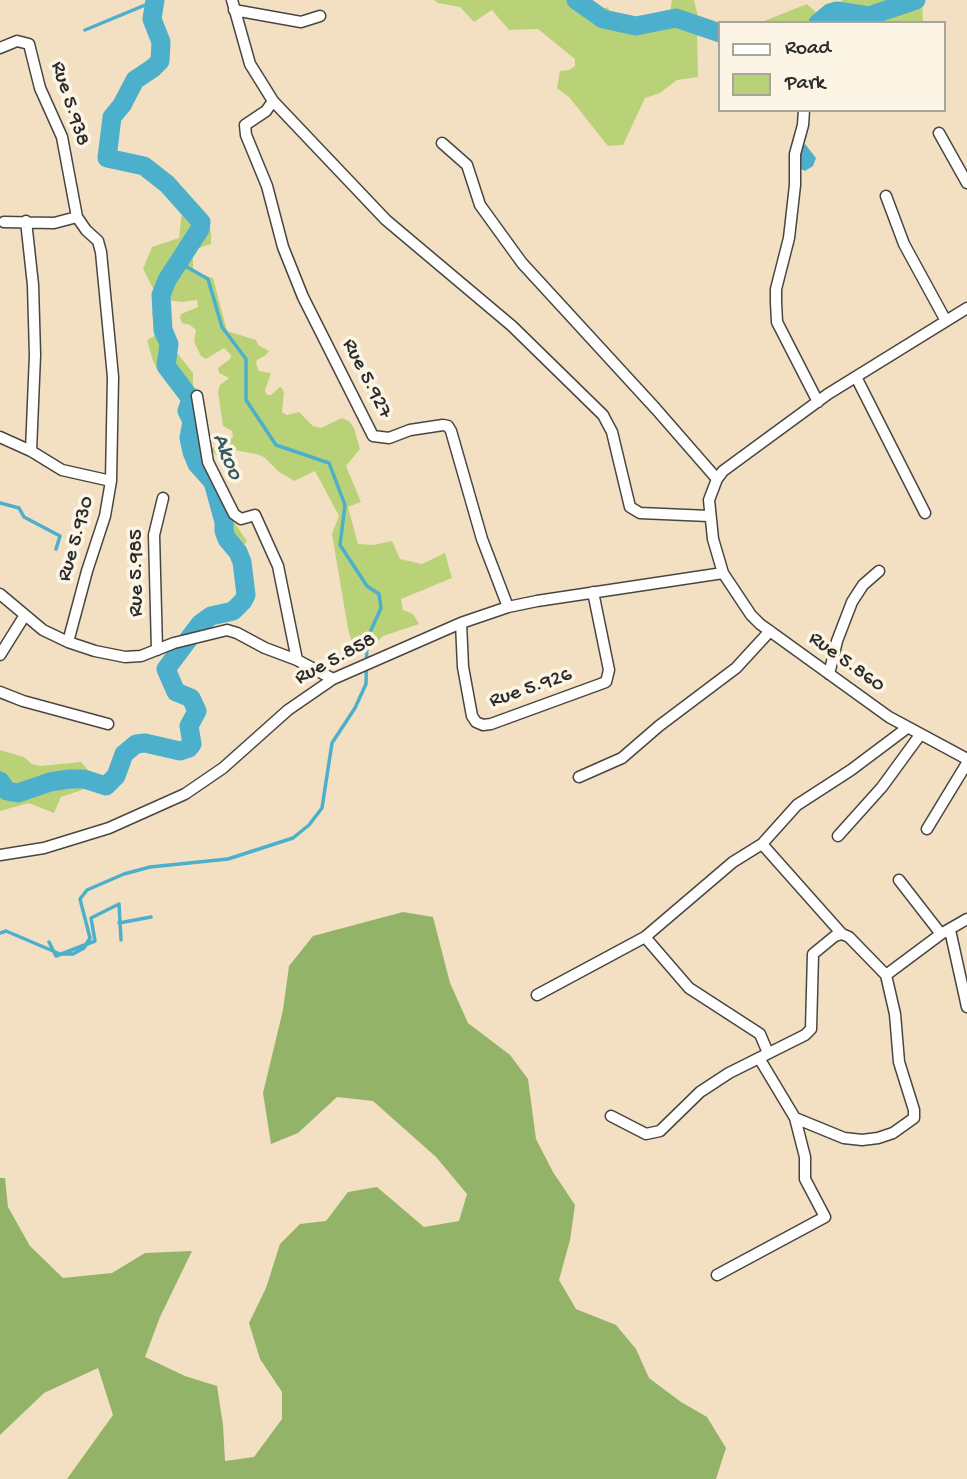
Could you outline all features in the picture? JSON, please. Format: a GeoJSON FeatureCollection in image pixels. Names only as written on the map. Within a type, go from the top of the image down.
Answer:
{"type":"FeatureCollection","features":[{"type":"Feature","properties":{"kind":"street"},"geometry":{"type":"LineString","coordinates":[[233,5],[300,22],[320,16]]}},
{"type":"Feature","properties":{"kind":"street"},"geometry":{"type":"LineString","coordinates":[[233,5],[250,64],[273,101],[386,220],[512,326],[603,415],[612,432],[630,507],[634,511],[709,516],[709,500],[723,471],[818,402],[967,308]]}},
{"type":"Feature","properties":{"kind":"street","name":"Rue 5.938"},"geometry":{"type":"LineString","coordinates":[[0,48],[17,41],[29,44],[40,88],[62,137],[77,217]]}},
{"type":"Feature","properties":{"kind":"street","name":"Rue 5.927"},"geometry":{"type":"LineString","coordinates":[[273,101],[266,111],[246,125],[245,130],[267,186],[283,247],[303,298],[373,436],[388,438],[410,430],[448,426],[482,540],[508,607]]}},
{"type":"Feature","properties":{"kind":"street"},"geometry":{"type":"LineString","coordinates":[[804,112],[795,154],[795,186],[789,238],[776,289],[776,302],[777,321],[818,402]]}},
{"type":"Feature","properties":{"kind":"street"},"geometry":{"type":"LineString","coordinates":[[939,133],[967,183]]}},
{"type":"Feature","properties":{"kind":"street"},"geometry":{"type":"LineString","coordinates":[[442,143],[467,165],[480,205],[523,263],[717,479]]}},
{"type":"Feature","properties":{"kind":"street"},"geometry":{"type":"LineString","coordinates":[[886,196],[904,244],[946,321]]}},
{"type":"Feature","properties":{"kind":"street"},"geometry":{"type":"LineString","coordinates":[[1,218],[54,223],[77,217],[98,241],[113,377],[111,481]]}},
{"type":"Feature","properties":{"kind":"street"},"geometry":{"type":"LineString","coordinates":[[26,222],[33,285],[35,355],[31,452]]}},
{"type":"Feature","properties":{"kind":"street"},"geometry":{"type":"LineString","coordinates":[[856,377],[925,513]]}},
{"type":"Feature","properties":{"kind":"street"},"geometry":{"type":"LineString","coordinates":[[197,396],[208,462],[234,514],[241,519],[255,515],[278,566],[298,660]]}},
{"type":"Feature","properties":{"kind":"street","name":"Rue 5.930"},"geometry":{"type":"LineString","coordinates":[[0,438],[31,452],[62,471],[111,481],[105,516],[68,642]]}},
{"type":"Feature","properties":{"kind":"street","name":"Rue 5.985"},"geometry":{"type":"LineString","coordinates":[[158,649],[154,535],[163,498]]}},
{"type":"Feature","properties":{"kind":"street","name":"Rue 5.860"},"geometry":{"type":"LineString","coordinates":[[709,516],[723,573],[751,615],[907,728],[967,761]]}},
{"type":"Feature","properties":{"kind":"street"},"geometry":{"type":"LineString","coordinates":[[829,674],[848,610],[863,585],[879,570]]}},
{"type":"Feature","properties":{"kind":"street","name":"Rue 5.858"},"geometry":{"type":"LineString","coordinates":[[0,855],[44,848],[109,828],[185,794],[223,768],[288,710],[333,679],[461,623],[508,607],[723,573]]}},
{"type":"Feature","properties":{"kind":"street","name":"Rue 5.926"},"geometry":{"type":"LineString","coordinates":[[461,623],[463,667],[472,716],[482,725],[491,724],[606,682],[609,670],[593,592]]}},
{"type":"Feature","properties":{"kind":"street"},"geometry":{"type":"LineString","coordinates":[[0,594],[43,630],[95,651],[125,657],[141,656],[182,641],[226,631],[237,633],[265,649],[298,660],[333,679]]}},
{"type":"Feature","properties":{"kind":"street"},"geometry":{"type":"LineString","coordinates":[[0,654],[25,615]]}},
{"type":"Feature","properties":{"kind":"street"},"geometry":{"type":"LineString","coordinates":[[579,776],[622,758],[659,726],[736,668],[770,631]]}},
{"type":"Feature","properties":{"kind":"street"},"geometry":{"type":"LineString","coordinates":[[0,692],[108,724]]}},
{"type":"Feature","properties":{"kind":"street"},"geometry":{"type":"LineString","coordinates":[[537,995],[645,937],[733,863],[762,844],[797,805],[851,771],[907,728]]}},
{"type":"Feature","properties":{"kind":"street"},"geometry":{"type":"LineString","coordinates":[[838,836],[882,787],[920,735]]}},
{"type":"Feature","properties":{"kind":"street"},"geometry":{"type":"LineString","coordinates":[[927,829],[967,761]]}},
{"type":"Feature","properties":{"kind":"street"},"geometry":{"type":"LineString","coordinates":[[762,844],[842,934],[849,937],[887,975],[895,1014],[899,1062],[914,1111],[914,1118],[893,1133],[862,1140],[844,1138],[795,1118]]}},
{"type":"Feature","properties":{"kind":"street"},"geometry":{"type":"LineString","coordinates":[[899,880],[945,932],[967,1007]]}},
{"type":"Feature","properties":{"kind":"street"},"geometry":{"type":"LineString","coordinates":[[887,975],[967,919]]}},
{"type":"Feature","properties":{"kind":"street"},"geometry":{"type":"LineString","coordinates":[[611,1116],[646,1134],[660,1131],[700,1092],[763,1055],[805,1035],[811,1029],[813,954],[827,941],[842,934]]}},
{"type":"Feature","properties":{"kind":"street"},"geometry":{"type":"LineString","coordinates":[[645,937],[689,988],[760,1034],[763,1055],[795,1118],[805,1157],[805,1179],[823,1214],[824,1220],[765,1247],[717,1275]]}},
{"type":"Feature","properties":{"kind":"green space"},"geometry":{"type":"Polygon","coordinates":[[[434,0],[584,0],[601,11],[607,7],[615,18],[622,20],[626,15],[633,17],[634,23],[669,18],[672,0],[694,0],[699,21],[718,27],[718,37],[710,36],[710,29],[697,28],[698,77],[677,80],[660,93],[645,98],[623,145],[608,146],[569,97],[557,88],[560,71],[575,66],[575,59],[538,29],[509,30],[492,10],[474,22],[460,7],[434,0]]]}},
{"type":"Feature","properties":{"kind":"green space"},"geometry":{"type":"Polygon","coordinates":[[[841,0],[922,0],[923,21],[764,21],[807,4],[821,17],[843,4],[841,0]]]}},
{"type":"Feature","properties":{"kind":"green space"},"geometry":{"type":"Polygon","coordinates":[[[203,210],[211,232],[211,244],[193,250],[193,273],[213,278],[227,331],[256,340],[258,345],[269,351],[257,360],[256,364],[259,371],[271,373],[265,390],[267,395],[282,388],[282,412],[287,415],[299,412],[313,426],[321,428],[342,418],[349,421],[354,428],[360,449],[346,466],[361,502],[348,507],[358,544],[373,545],[392,541],[400,559],[422,564],[445,553],[452,578],[401,599],[403,610],[413,614],[419,624],[383,636],[368,651],[358,652],[348,629],[332,534],[339,516],[315,471],[294,481],[278,471],[264,457],[256,454],[234,450],[217,455],[212,452],[212,448],[233,437],[232,431],[223,426],[218,392],[220,385],[229,378],[219,373],[218,368],[230,359],[231,355],[224,348],[206,359],[201,356],[194,342],[196,330],[182,323],[180,318],[181,314],[198,307],[197,300],[167,300],[167,337],[193,373],[197,427],[195,447],[214,472],[234,522],[247,541],[245,544],[240,544],[216,512],[189,452],[186,416],[179,396],[153,361],[147,340],[156,332],[152,313],[156,294],[143,269],[152,247],[179,238],[182,211],[203,210]]]}},
{"type":"Feature","properties":{"kind":"green space"},"geometry":{"type":"Polygon","coordinates":[[[0,750],[24,757],[32,764],[41,766],[81,762],[100,784],[61,797],[54,813],[29,803],[0,811],[0,750]]]}},
{"type":"Feature","properties":{"kind":"green space"},"geometry":{"type":"Polygon","coordinates":[[[403,912],[433,917],[450,983],[468,1023],[510,1055],[528,1079],[536,1139],[553,1172],[575,1205],[570,1240],[559,1280],[576,1309],[616,1325],[636,1349],[649,1378],[707,1417],[726,1448],[716,1479],[67,1479],[113,1415],[98,1368],[44,1393],[0,1435],[0,1178],[5,1178],[8,1207],[30,1246],[63,1278],[112,1273],[145,1253],[192,1251],[160,1317],[145,1357],[185,1376],[217,1386],[225,1461],[254,1457],[282,1419],[282,1392],[260,1359],[249,1323],[266,1288],[280,1244],[300,1224],[326,1221],[348,1192],[377,1187],[424,1227],[459,1221],[467,1194],[436,1157],[373,1101],[337,1097],[298,1133],[271,1144],[263,1093],[283,1010],[289,966],[313,936],[403,912]]]}},
{"type":"Feature","properties":{"kind":"water"},"geometry":{"type":"Polygon","coordinates":[[[805,144],[816,158],[813,166],[805,171],[797,167],[798,152],[805,144]]]}},
{"type":"Feature","properties":{"kind":"waterway","name":"Akoo"},"geometry":{"type":"LineString","coordinates":[[0,781],[7,791],[18,793],[50,782],[69,779],[84,779],[106,786],[116,776],[124,754],[136,744],[145,743],[180,751],[189,748],[192,744],[189,726],[197,711],[191,698],[176,692],[166,669],[200,624],[211,616],[233,611],[246,595],[242,562],[224,531],[213,482],[197,464],[192,452],[189,438],[192,421],[187,411],[191,399],[166,366],[169,344],[163,330],[161,295],[167,280],[200,229],[201,222],[167,184],[144,166],[107,158],[112,117],[122,105],[135,80],[160,61],[161,42],[152,19],[155,0]]}},
{"type":"Feature","properties":{"kind":"waterway","name":"Akoo"},"geometry":{"type":"LineString","coordinates":[[576,0],[603,19],[636,26],[676,18],[718,32]]}},
{"type":"Feature","properties":{"kind":"waterway","name":"Akoo"},"geometry":{"type":"LineString","coordinates":[[820,21],[837,11],[869,16],[916,0]]}},
{"type":"Feature","properties":{"kind":"waterway"},"geometry":{"type":"LineString","coordinates":[[85,30],[155,1]]}},
{"type":"Feature","properties":{"kind":"waterway","name":"Akoo"},"geometry":{"type":"LineString","coordinates":[[0,933],[6,931],[60,954],[73,954],[84,948],[90,938],[80,899],[87,890],[124,874],[150,867],[228,859],[293,838],[309,825],[322,808],[332,743],[355,708],[366,684],[367,639],[381,608],[379,594],[367,586],[340,545],[345,505],[329,463],[276,445],[246,400],[246,359],[222,327],[208,279],[180,263]]}},
{"type":"Feature","properties":{"kind":"waterway"},"geometry":{"type":"LineString","coordinates":[[0,503],[19,508],[24,517],[60,536],[56,549]]}},
{"type":"Feature","properties":{"kind":"waterway"},"geometry":{"type":"LineString","coordinates":[[49,942],[56,956],[95,941],[91,918],[119,904],[121,940]]}},
{"type":"Feature","properties":{"kind":"waterway"},"geometry":{"type":"LineString","coordinates":[[119,923],[151,917]]}}]}
